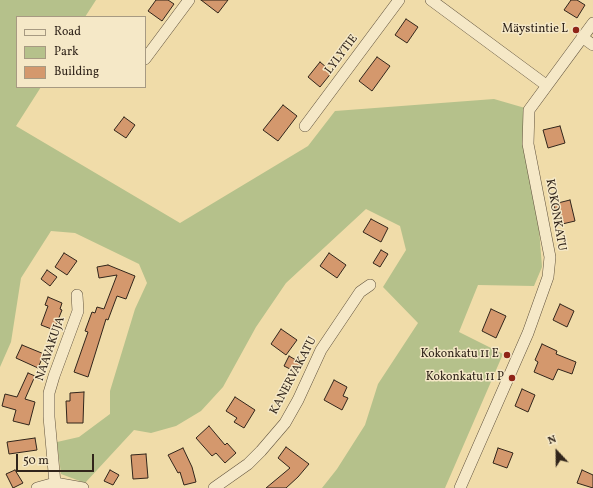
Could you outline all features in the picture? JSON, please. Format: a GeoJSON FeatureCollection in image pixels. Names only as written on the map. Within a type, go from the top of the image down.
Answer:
{"type":"FeatureCollection","features":[{"type":"Feature","properties":{"kind":"street"},"geometry":{"type":"LineString","coordinates":[[146,58],[189,0]]}},
{"type":"Feature","properties":{"kind":"street","name":"LYLYTIE"},"geometry":{"type":"LineString","coordinates":[[305,126],[399,0]]}},
{"type":"Feature","properties":{"kind":"street"},"geometry":{"type":"LineString","coordinates":[[431,0],[546,85]]}},
{"type":"Feature","properties":{"kind":"street","name":"KOKONKATU"},"geometry":{"type":"LineString","coordinates":[[460,488],[528,334],[548,277],[550,256],[528,144],[529,110],[593,22]]}},
{"type":"Feature","properties":{"kind":"street"},"geometry":{"type":"LineString","coordinates":[[582,37],[593,45]]}},
{"type":"Feature","properties":{"kind":"street","name":"KANERVAKATU"},"geometry":{"type":"LineString","coordinates":[[214,488],[248,464],[277,433],[298,400],[321,350],[360,292],[370,284]]}},
{"type":"Feature","properties":{"kind":"street","name":"NAAVAKUJA"},"geometry":{"type":"LineString","coordinates":[[55,483],[49,417],[49,393],[78,311],[77,295]]}},
{"type":"Feature","properties":{"kind":"street"},"geometry":{"type":"LineString","coordinates":[[37,488],[55,483],[82,488]]}},
{"type":"Feature","properties":{"kind":"green space"},"geometry":{"type":"Polygon","coordinates":[[[0,0],[96,0],[86,16],[16,16],[16,88],[40,88],[16,126],[180,223],[308,146],[335,111],[494,99],[525,108],[523,121],[523,142],[539,228],[542,267],[534,286],[478,285],[459,332],[503,354],[445,488],[322,488],[337,469],[365,425],[378,384],[418,323],[383,287],[406,250],[400,226],[366,209],[286,283],[256,327],[223,387],[201,411],[176,426],[151,433],[134,430],[85,483],[61,474],[57,442],[79,437],[110,414],[110,391],[135,309],[147,283],[139,264],[75,233],[51,231],[21,278],[11,342],[0,367],[0,0]]]}},
{"type":"Feature","properties":{"kind":"building"},"geometry":{"type":"Polygon","coordinates":[[[156,0],[168,0],[174,4],[162,21],[148,11],[156,0]]]}},
{"type":"Feature","properties":{"kind":"building"},"geometry":{"type":"Polygon","coordinates":[[[201,0],[228,0],[218,13],[201,0]]]}},
{"type":"Feature","properties":{"kind":"building"},"geometry":{"type":"Polygon","coordinates":[[[571,0],[577,0],[585,5],[577,18],[564,10],[571,0]]]}},
{"type":"Feature","properties":{"kind":"building"},"geometry":{"type":"Polygon","coordinates":[[[406,19],[418,27],[407,43],[395,35],[406,19]]]}},
{"type":"Feature","properties":{"kind":"building"},"geometry":{"type":"Polygon","coordinates":[[[377,57],[390,66],[372,91],[359,81],[377,57]]]}},
{"type":"Feature","properties":{"kind":"building"},"geometry":{"type":"Polygon","coordinates":[[[320,62],[332,72],[320,87],[308,77],[320,62]]]}},
{"type":"Feature","properties":{"kind":"building"},"geometry":{"type":"Polygon","coordinates":[[[283,105],[297,116],[278,141],[263,130],[283,105]]]}},
{"type":"Feature","properties":{"kind":"building"},"geometry":{"type":"Polygon","coordinates":[[[124,117],[135,125],[126,138],[114,130],[124,117]]]}},
{"type":"Feature","properties":{"kind":"building"},"geometry":{"type":"Polygon","coordinates":[[[560,126],[565,143],[548,148],[543,130],[560,126]]]}},
{"type":"Feature","properties":{"kind":"building"},"geometry":{"type":"Polygon","coordinates":[[[570,200],[575,221],[558,225],[554,204],[570,200]]]}},
{"type":"Feature","properties":{"kind":"building"},"geometry":{"type":"Polygon","coordinates":[[[371,219],[388,228],[381,242],[363,232],[371,219]]]}},
{"type":"Feature","properties":{"kind":"building"},"geometry":{"type":"Polygon","coordinates":[[[381,250],[388,254],[380,267],[373,263],[381,250]]]}},
{"type":"Feature","properties":{"kind":"building"},"geometry":{"type":"Polygon","coordinates":[[[64,253],[77,261],[67,275],[55,267],[64,253]]]}},
{"type":"Feature","properties":{"kind":"building"},"geometry":{"type":"Polygon","coordinates":[[[329,253],[346,265],[337,278],[320,266],[329,253]]]}},
{"type":"Feature","properties":{"kind":"building"},"geometry":{"type":"Polygon","coordinates":[[[108,265],[135,276],[126,299],[117,296],[108,320],[106,319],[88,377],[74,372],[88,332],[85,331],[92,312],[95,313],[97,307],[104,309],[117,275],[99,278],[97,267],[108,265]]]}},
{"type":"Feature","properties":{"kind":"building"},"geometry":{"type":"Polygon","coordinates":[[[47,270],[57,277],[50,286],[41,279],[47,270]]]}},
{"type":"Feature","properties":{"kind":"building"},"geometry":{"type":"Polygon","coordinates":[[[48,297],[62,303],[60,309],[62,310],[54,330],[41,325],[48,306],[45,305],[48,297]]]}},
{"type":"Feature","properties":{"kind":"building"},"geometry":{"type":"Polygon","coordinates":[[[560,304],[574,311],[567,327],[553,320],[560,304]]]}},
{"type":"Feature","properties":{"kind":"building"},"geometry":{"type":"Polygon","coordinates":[[[491,309],[506,316],[496,338],[482,331],[491,309]]]}},
{"type":"Feature","properties":{"kind":"building"},"geometry":{"type":"Polygon","coordinates":[[[281,329],[297,340],[286,355],[271,344],[281,329]]]}},
{"type":"Feature","properties":{"kind":"building"},"geometry":{"type":"Polygon","coordinates":[[[542,344],[557,351],[556,354],[576,362],[572,374],[558,369],[553,380],[534,372],[538,362],[535,360],[542,344]]]}},
{"type":"Feature","properties":{"kind":"building"},"geometry":{"type":"Polygon","coordinates":[[[22,345],[44,354],[38,368],[16,358],[22,345]]]}},
{"type":"Feature","properties":{"kind":"building"},"geometry":{"type":"Polygon","coordinates":[[[289,356],[301,363],[296,372],[284,366],[289,356]]]}},
{"type":"Feature","properties":{"kind":"building"},"geometry":{"type":"Polygon","coordinates":[[[28,373],[35,376],[25,399],[35,402],[29,425],[13,421],[16,410],[2,406],[5,394],[17,397],[28,373]]]}},
{"type":"Feature","properties":{"kind":"building"},"geometry":{"type":"Polygon","coordinates":[[[334,380],[347,387],[343,396],[348,398],[342,410],[324,400],[334,380]]]}},
{"type":"Feature","properties":{"kind":"building"},"geometry":{"type":"Polygon","coordinates":[[[522,389],[535,395],[528,412],[515,406],[522,389]]]}},
{"type":"Feature","properties":{"kind":"building"},"geometry":{"type":"Polygon","coordinates":[[[84,392],[83,423],[67,423],[66,401],[70,401],[70,393],[84,392]]]}},
{"type":"Feature","properties":{"kind":"building"},"geometry":{"type":"Polygon","coordinates":[[[235,397],[255,410],[244,428],[234,422],[237,418],[226,411],[235,397]]]}},
{"type":"Feature","properties":{"kind":"building"},"geometry":{"type":"Polygon","coordinates":[[[209,426],[225,445],[227,443],[236,453],[225,463],[216,453],[212,456],[196,438],[209,426]]]}},
{"type":"Feature","properties":{"kind":"building"},"geometry":{"type":"Polygon","coordinates":[[[35,438],[37,450],[9,454],[7,442],[35,438]]]}},
{"type":"Feature","properties":{"kind":"building"},"geometry":{"type":"Polygon","coordinates":[[[286,447],[309,464],[286,488],[266,488],[290,468],[278,458],[286,447]]]}},
{"type":"Feature","properties":{"kind":"building"},"geometry":{"type":"Polygon","coordinates":[[[183,448],[192,467],[196,482],[184,485],[180,472],[178,473],[168,455],[183,448]]]}},
{"type":"Feature","properties":{"kind":"building"},"geometry":{"type":"Polygon","coordinates":[[[498,448],[513,453],[507,468],[493,463],[498,448]]]}},
{"type":"Feature","properties":{"kind":"building"},"geometry":{"type":"Polygon","coordinates":[[[146,454],[148,478],[133,479],[131,455],[146,454]]]}},
{"type":"Feature","properties":{"kind":"building"},"geometry":{"type":"Polygon","coordinates":[[[15,470],[23,483],[13,488],[6,474],[15,470]]]}},
{"type":"Feature","properties":{"kind":"building"},"geometry":{"type":"Polygon","coordinates":[[[110,470],[119,475],[113,485],[104,481],[110,470]]]}},
{"type":"Feature","properties":{"kind":"building"},"geometry":{"type":"Polygon","coordinates":[[[582,470],[593,475],[593,488],[577,483],[582,470]]]}},
{"type":"Feature","properties":{"kind":"place","name":"Mäystintie L"},"geometry":{"type":"Point","coordinates":[576,30]}},
{"type":"Feature","properties":{"kind":"place","name":"Kokonkatu 11 E"},"geometry":{"type":"Point","coordinates":[507,355]}},
{"type":"Feature","properties":{"kind":"place","name":"Kokonkatu 11 P"},"geometry":{"type":"Point","coordinates":[512,378]}}]}
